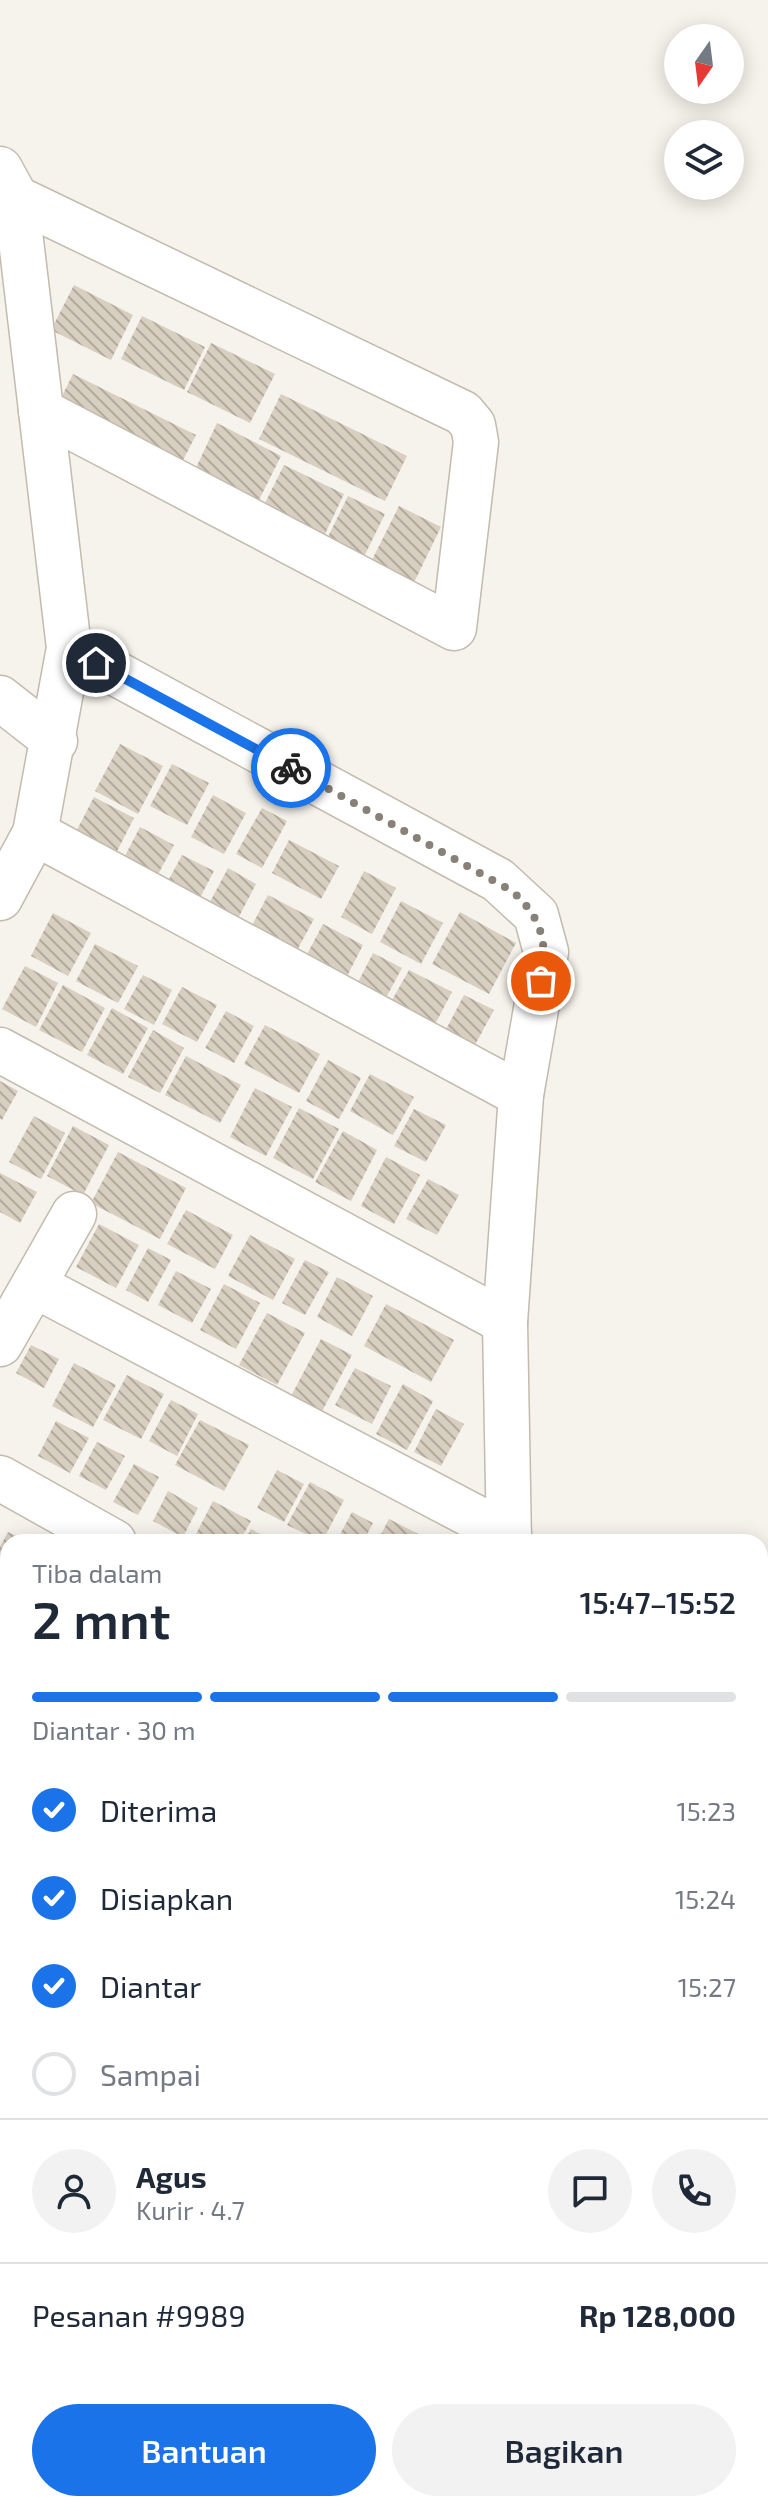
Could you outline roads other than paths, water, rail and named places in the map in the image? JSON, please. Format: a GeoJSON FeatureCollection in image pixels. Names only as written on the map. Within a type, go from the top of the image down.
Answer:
{"type":"FeatureCollection","features":[{"type":"Feature","properties":{"kind":"street"},"geometry":{"type":"LineString","coordinates":[[8,184],[463,413],[473,425],[476,442],[454,628],[41,411]]}},
{"type":"Feature","properties":{"kind":"street"},"geometry":{"type":"LineString","coordinates":[[0,898],[35,833],[55,741],[69,648],[41,411],[8,184]]}},
{"type":"Feature","properties":{"kind":"street"},"geometry":{"type":"LineString","coordinates":[[69,648],[473,866],[526,904],[543,933],[546,952],[521,1095],[505,1322],[509,1534]]}},
{"type":"Feature","properties":{"kind":"street"},"geometry":{"type":"LineString","coordinates":[[0,698],[55,741]]}},
{"type":"Feature","properties":{"kind":"street"},"geometry":{"type":"LineString","coordinates":[[35,833],[521,1095]]}},
{"type":"Feature","properties":{"kind":"street"},"geometry":{"type":"LineString","coordinates":[[0,1050],[505,1322]]}},
{"type":"Feature","properties":{"kind":"street"},"geometry":{"type":"LineString","coordinates":[[0,1344],[74,1214]]}},
{"type":"Feature","properties":{"kind":"street"},"geometry":{"type":"LineString","coordinates":[[34,1285],[501,1534]]}},
{"type":"Feature","properties":{"kind":"street"},"geometry":{"type":"LineString","coordinates":[[0,1478],[94,1534]]}}]}
